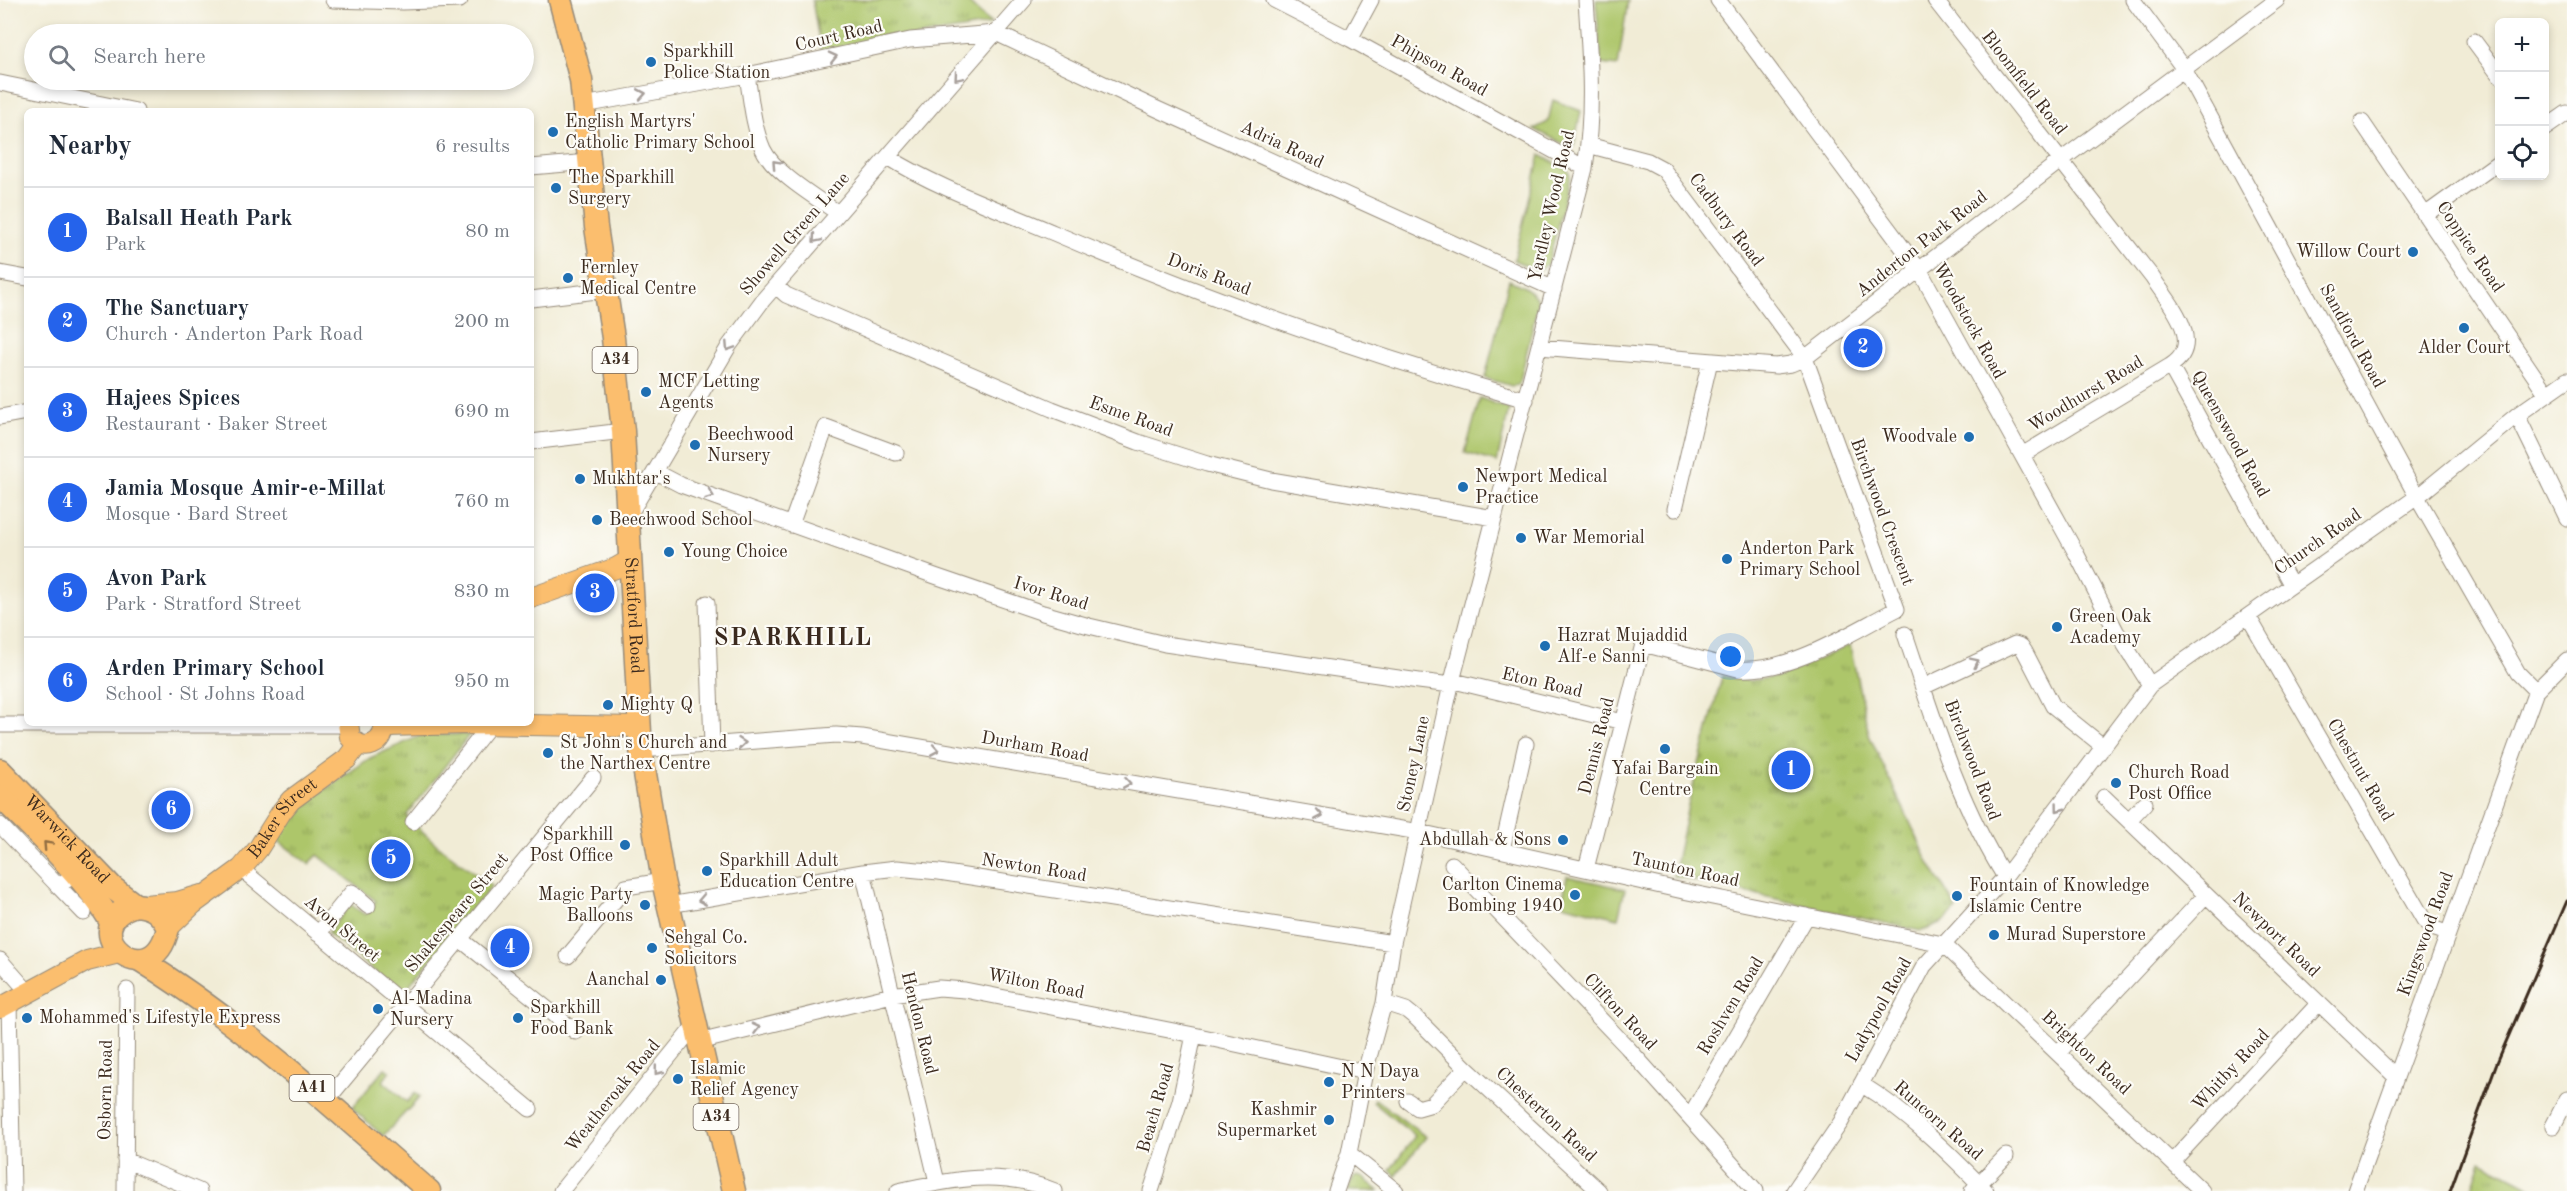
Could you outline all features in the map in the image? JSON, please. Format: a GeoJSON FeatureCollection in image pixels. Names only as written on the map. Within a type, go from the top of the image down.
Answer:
{"type":"FeatureCollection","features":[{"type":"Feature","properties":{"kind":"highway","name":"Stratford Road"},"geometry":{"type":"LineString","coordinates":[[560,0],[576,59],[584,105],[589,162],[613,338],[623,431],[641,750],[663,881],[734,1191]]}},
{"type":"Feature","properties":{"kind":"highway","name":"Warwick Road"},"geometry":{"type":"LineString","coordinates":[[0,770],[113,888],[140,905]]}},
{"type":"Feature","properties":{"kind":"highway","name":"Warwick Road"},"geometry":{"type":"LineString","coordinates":[[0,796],[66,880],[104,910],[110,926]]}},
{"type":"Feature","properties":{"kind":"highway"},"geometry":{"type":"LineString","coordinates":[[140,905],[154,909],[162,916],[166,936],[157,952],[130,956],[111,940],[110,926],[125,908],[140,905]]}},
{"type":"Feature","properties":{"kind":"highway","name":"A41"},"geometry":{"type":"LineString","coordinates":[[166,936],[178,978],[188,992]]}},
{"type":"Feature","properties":{"kind":"highway","name":"A41"},"geometry":{"type":"LineString","coordinates":[[130,956],[188,992],[327,1100],[429,1191]]}},
{"type":"Feature","properties":{"kind":"main road"},"geometry":{"type":"LineString","coordinates":[[534,597],[616,568],[630,560]]}},
{"type":"Feature","properties":{"kind":"main road"},"geometry":{"type":"LineString","coordinates":[[534,725],[639,727]]}},
{"type":"Feature","properties":{"kind":"main road"},"geometry":{"type":"LineString","coordinates":[[348,726],[350,737],[358,744]]}},
{"type":"Feature","properties":{"kind":"main road","name":"Baker Street"},"geometry":{"type":"LineString","coordinates":[[166,936],[209,892],[241,869],[258,849],[291,800],[347,759],[358,744],[364,746],[377,743],[384,733],[384,726]]}},
{"type":"Feature","properties":{"kind":"main road","name":"Baker Street"},"geometry":{"type":"LineString","coordinates":[[140,905],[177,902],[209,892]]}},
{"type":"Feature","properties":{"kind":"main road"},"geometry":{"type":"LineString","coordinates":[[87,962],[110,926]]}},
{"type":"Feature","properties":{"kind":"main road"},"geometry":{"type":"LineString","coordinates":[[5,1005],[87,962],[130,956]]}},
{"type":"Feature","properties":{"kind":"street"},"geometry":{"type":"LineString","coordinates":[[333,0],[402,2],[460,0]]}},
{"type":"Feature","properties":{"kind":"street","name":"Showell Green Lane"},"geometry":{"type":"LineString","coordinates":[[628,517],[729,346],[838,213],[1024,0]]}},
{"type":"Feature","properties":{"kind":"street","name":"Phipson Road"},"geometry":{"type":"LineString","coordinates":[[1274,0],[1350,39],[1585,168]]}},
{"type":"Feature","properties":{"kind":"street"},"geometry":{"type":"LineString","coordinates":[[1350,39],[1371,0]]}},
{"type":"Feature","properties":{"kind":"street","name":"Yardley Wood Road"},"geometry":{"type":"LineString","coordinates":[[1539,347],[1585,168],[1592,94],[1586,0]]}},
{"type":"Feature","properties":{"kind":"street","name":"Woodstock Road"},"geometry":{"type":"LineString","coordinates":[[1718,0],[1920,271],[2116,631],[2150,685]]}},
{"type":"Feature","properties":{"kind":"street","name":"Bloomfield Road"},"geometry":{"type":"LineString","coordinates":[[1935,0],[2060,161]]}},
{"type":"Feature","properties":{"kind":"street","name":"Sandford Road"},"geometry":{"type":"LineString","coordinates":[[2133,0],[2184,69],[2417,496],[2518,673],[2536,691]]}},
{"type":"Feature","properties":{"kind":"street","name":"Anderton Park Road"},"geometry":{"type":"LineString","coordinates":[[1539,347],[1776,366],[1791,364],[1805,358],[2060,161],[2277,0]]}},
{"type":"Feature","properties":{"kind":"street","name":"Court Road"},"geometry":{"type":"LineString","coordinates":[[584,105],[747,75],[910,40],[996,33]]}},
{"type":"Feature","properties":{"kind":"street","name":"Adria Road"},"geometry":{"type":"LineString","coordinates":[[996,33],[1157,109],[1554,289]]}},
{"type":"Feature","properties":{"kind":"street"},"geometry":{"type":"LineString","coordinates":[[960,36],[969,45],[974,58]]}},
{"type":"Feature","properties":{"kind":"street"},"geometry":{"type":"LineString","coordinates":[[2474,41],[2496,72]]}},
{"type":"Feature","properties":{"kind":"street"},"geometry":{"type":"LineString","coordinates":[[747,75],[756,129],[764,152],[783,172],[838,213]]}},
{"type":"Feature","properties":{"kind":"street"},"geometry":{"type":"LineString","coordinates":[[0,83],[24,88]]}},
{"type":"Feature","properties":{"kind":"street"},"geometry":{"type":"LineString","coordinates":[[33,90],[119,108]]}},
{"type":"Feature","properties":{"kind":"street"},"geometry":{"type":"LineString","coordinates":[[2548,126],[2567,113]]}},
{"type":"Feature","properties":{"kind":"street","name":"Coppice Road"},"geometry":{"type":"LineString","coordinates":[[2362,122],[2546,393]]}},
{"type":"Feature","properties":{"kind":"street","name":"Cadbury Road"},"geometry":{"type":"LineString","coordinates":[[1588,145],[1648,161],[1663,169],[1805,358]]}},
{"type":"Feature","properties":{"kind":"street","name":"Doris Road"},"geometry":{"type":"LineString","coordinates":[[888,157],[908,170],[1041,228],[1224,303],[1414,366],[1526,400]]}},
{"type":"Feature","properties":{"kind":"street","name":"Queenswood Road"},"geometry":{"type":"LineString","coordinates":[[2060,161],[2152,277],[2181,323],[2187,337],[2186,350],[2179,361],[2170,366],[2291,584]]}},
{"type":"Feature","properties":{"kind":"street"},"geometry":{"type":"LineString","coordinates":[[534,167],[589,162]]}},
{"type":"Feature","properties":{"kind":"street"},"geometry":{"type":"LineString","coordinates":[[2425,215],[2495,164]]}},
{"type":"Feature","properties":{"kind":"street"},"geometry":{"type":"LineString","coordinates":[[0,273],[24,277]]}},
{"type":"Feature","properties":{"kind":"street","name":"Esme Road"},"geometry":{"type":"LineString","coordinates":[[776,286],[786,295],[902,345],[1138,442],[1207,464],[1271,480],[1494,518]]}},
{"type":"Feature","properties":{"kind":"street"},"geometry":{"type":"LineString","coordinates":[[534,299],[605,290]]}},
{"type":"Feature","properties":{"kind":"street","name":"Stoney Lane"},"geometry":{"type":"LineString","coordinates":[[1336,1191],[1349,1153],[1451,684],[1539,347]]}},
{"type":"Feature","properties":{"kind":"street","name":"Birchwood Crescent"},"geometry":{"type":"LineString","coordinates":[[1657,648],[1750,670],[1778,665],[1801,657],[1897,609],[1805,358]]}},
{"type":"Feature","properties":{"kind":"street"},"geometry":{"type":"LineString","coordinates":[[1675,509],[1710,361]]}},
{"type":"Feature","properties":{"kind":"street","name":"Woodhurst Road"},"geometry":{"type":"LineString","coordinates":[[2022,455],[2170,366]]}},
{"type":"Feature","properties":{"kind":"street","name":"Church Road"},"geometry":{"type":"LineString","coordinates":[[2104,747],[2150,685],[2417,496],[2517,415],[2567,380]]}},
{"type":"Feature","properties":{"kind":"street"},"geometry":{"type":"LineString","coordinates":[[0,417],[24,413]]}},
{"type":"Feature","properties":{"kind":"street"},"geometry":{"type":"LineString","coordinates":[[2517,415],[2567,518]]}},
{"type":"Feature","properties":{"kind":"street"},"geometry":{"type":"LineString","coordinates":[[791,525],[826,427],[896,453]]}},
{"type":"Feature","properties":{"kind":"street"},"geometry":{"type":"LineString","coordinates":[[534,442],[623,431]]}},
{"type":"Feature","properties":{"kind":"street","name":"Ivor Road"},"geometry":{"type":"LineString","coordinates":[[656,472],[681,485],[1042,613],[1136,639],[1226,654],[1451,684]]}},
{"type":"Feature","properties":{"kind":"street"},"geometry":{"type":"LineString","coordinates":[[707,603],[712,745]]}},
{"type":"Feature","properties":{"kind":"street","name":"Chestnut Road"},"geometry":{"type":"LineString","coordinates":[[2248,616],[2424,920],[2436,929],[2447,933]]}},
{"type":"Feature","properties":{"kind":"street","name":"Birchwood Road"},"geometry":{"type":"LineString","coordinates":[[1905,634],[1962,797],[1977,830],[2005,877]]}},
{"type":"Feature","properties":{"kind":"street"},"geometry":{"type":"LineString","coordinates":[[1923,687],[2015,644],[2021,646],[2025,652],[2053,706],[2104,747]]}},
{"type":"Feature","properties":{"kind":"street","name":"Dennis Road"},"geometry":{"type":"LineString","coordinates":[[1586,869],[1640,653],[1647,646],[1657,648]]}},
{"type":"Feature","properties":{"kind":"street"},"geometry":{"type":"LineString","coordinates":[[2536,691],[2567,660]]}},
{"type":"Feature","properties":{"kind":"street","name":"Eton Road"},"geometry":{"type":"LineString","coordinates":[[1451,684],[1458,682],[1623,722]]}},
{"type":"Feature","properties":{"kind":"street","name":"Kingswood Road"},"geometry":{"type":"LineString","coordinates":[[2355,1191],[2536,691]]}},
{"type":"Feature","properties":{"kind":"street"},"geometry":{"type":"LineString","coordinates":[[0,725],[24,725]]}},
{"type":"Feature","properties":{"kind":"street"},"geometry":{"type":"LineString","coordinates":[[413,822],[476,726]]}},
{"type":"Feature","properties":{"kind":"street","name":"Durham Road"},"geometry":{"type":"LineString","coordinates":[[641,750],[836,735],[862,736],[1419,832]]}},
{"type":"Feature","properties":{"kind":"street"},"geometry":{"type":"LineString","coordinates":[[1502,850],[1526,744]]}},
{"type":"Feature","properties":{"kind":"street","name":"Ladypool Road"},"geometry":{"type":"LineString","coordinates":[[1794,1191],[1841,1122],[1924,966],[2005,877],[2104,747]]}},
{"type":"Feature","properties":{"kind":"street","name":"Shakespeare Street"},"geometry":{"type":"LineString","coordinates":[[327,1100],[593,778]]}},
{"type":"Feature","properties":{"kind":"street","name":"Newport Road"},"geometry":{"type":"LineString","coordinates":[[2104,797],[2396,1077]]}},
{"type":"Feature","properties":{"kind":"street"},"geometry":{"type":"LineString","coordinates":[[2128,820],[2145,803]]}},
{"type":"Feature","properties":{"kind":"street"},"geometry":{"type":"LineString","coordinates":[[0,825],[66,880],[84,913]]}},
{"type":"Feature","properties":{"kind":"street","name":"Taunton Road"},"geometry":{"type":"LineString","coordinates":[[1419,832],[1943,944]]}},
{"type":"Feature","properties":{"kind":"street","name":"Clifton Road"},"geometry":{"type":"LineString","coordinates":[[1452,864],[1620,1039],[1756,1191]]}},
{"type":"Feature","properties":{"kind":"street","name":"Newton Road"},"geometry":{"type":"LineString","coordinates":[[669,905],[897,868],[939,872],[1393,943]]}},
{"type":"Feature","properties":{"kind":"street","name":"Avon Street"},"geometry":{"type":"LineString","coordinates":[[241,869],[530,1109]]}},
{"type":"Feature","properties":{"kind":"street","name":"Hendon Road"},"geometry":{"type":"LineString","coordinates":[[863,872],[937,1182]]}},
{"type":"Feature","properties":{"kind":"street"},"geometry":{"type":"LineString","coordinates":[[568,956],[626,887],[663,881]]}},
{"type":"Feature","properties":{"kind":"street"},"geometry":{"type":"LineString","coordinates":[[318,934],[352,892],[368,906]]}},
{"type":"Feature","properties":{"kind":"street"},"geometry":{"type":"LineString","coordinates":[[2058,1053],[2206,895]]}},
{"type":"Feature","properties":{"kind":"street","name":"Roshven Road"},"geometry":{"type":"LineString","coordinates":[[1690,1116],[1807,916]]}},
{"type":"Feature","properties":{"kind":"street"},"geometry":{"type":"LineString","coordinates":[[460,939],[576,1032]]}},
{"type":"Feature","properties":{"kind":"street","name":"Brighton Road"},"geometry":{"type":"LineString","coordinates":[[1943,944],[2202,1191]]}},
{"type":"Feature","properties":{"kind":"street"},"geometry":{"type":"LineString","coordinates":[[0,960],[29,993]]}},
{"type":"Feature","properties":{"kind":"street","name":"Wilton Road"},"geometry":{"type":"LineString","coordinates":[[697,1034],[892,995],[939,988],[965,990],[1194,1035],[1365,1072]]}},
{"type":"Feature","properties":{"kind":"street","name":"Osborn Road"},"geometry":{"type":"LineString","coordinates":[[125,1191],[131,1027],[127,990]]}},
{"type":"Feature","properties":{"kind":"street","name":"Chesterton Road"},"geometry":{"type":"LineString","coordinates":[[1383,1003],[1406,1010],[1599,1191]]}},
{"type":"Feature","properties":{"kind":"street","name":"Whitby Road"},"geometry":{"type":"LineString","coordinates":[[2172,1162],[2318,1004]]}},
{"type":"Feature","properties":{"kind":"street"},"geometry":{"type":"LineString","coordinates":[[5,1005],[13,1191]]}},
{"type":"Feature","properties":{"kind":"street","name":"Weatheroak Road"},"geometry":{"type":"LineString","coordinates":[[561,1191],[697,1034]]}},
{"type":"Feature","properties":{"kind":"street","name":"Beach Road"},"geometry":{"type":"LineString","coordinates":[[1151,1191],[1180,1101],[1194,1035]]}},
{"type":"Feature","properties":{"kind":"street"},"geometry":{"type":"LineString","coordinates":[[1412,1109],[1432,1104],[1466,1068]]}},
{"type":"Feature","properties":{"kind":"street","name":"Runcorn Road"},"geometry":{"type":"LineString","coordinates":[[1861,1084],[1914,1122],[1979,1189]]}},
{"type":"Feature","properties":{"kind":"street"},"geometry":{"type":"LineString","coordinates":[[2553,1126],[2566,1102]]}},
{"type":"Feature","properties":{"kind":"street"},"geometry":{"type":"LineString","coordinates":[[1349,1153],[1396,1191]]}},
{"type":"Feature","properties":{"kind":"street"},"geometry":{"type":"LineString","coordinates":[[1979,1189],[2006,1156]]}},
{"type":"Feature","properties":{"kind":"street"},"geometry":{"type":"LineString","coordinates":[[125,1160],[199,1191]]}},
{"type":"Feature","properties":{"kind":"street"},"geometry":{"type":"LineString","coordinates":[[898,1191],[937,1182],[991,1176],[1033,1183],[1055,1191]]}},
{"type":"Feature","properties":{"kind":"green space"},"geometry":{"type":"Polygon","coordinates":[[[812,0],[966,0],[991,24],[821,52],[812,0]]]}},
{"type":"Feature","properties":{"kind":"green space"},"geometry":{"type":"Polygon","coordinates":[[[1596,0],[1628,0],[1618,66],[1601,64],[1596,0]]]}},
{"type":"Feature","properties":{"kind":"green space"},"geometry":{"type":"Polygon","coordinates":[[[1553,100],[1581,111],[1574,145],[1570,147],[1534,129],[1548,122],[1553,100]]]}},
{"type":"Feature","properties":{"kind":"green space"},"geometry":{"type":"Polygon","coordinates":[[[1540,155],[1568,170],[1570,176],[1548,264],[1538,271],[1514,260],[1540,155]]]}},
{"type":"Feature","properties":{"kind":"green space"},"geometry":{"type":"Polygon","coordinates":[[[1509,280],[1530,291],[1538,303],[1520,381],[1517,385],[1512,386],[1485,378],[1509,280]]]}},
{"type":"Feature","properties":{"kind":"green space"},"geometry":{"type":"Polygon","coordinates":[[[1480,398],[1509,409],[1497,462],[1465,453],[1480,398]]]}},
{"type":"Feature","properties":{"kind":"green space"},"geometry":{"type":"Polygon","coordinates":[[[1850,645],[1869,735],[1929,863],[1957,909],[1932,928],[1921,931],[1673,876],[1688,806],[1722,676],[1749,681],[1782,676],[1850,645]]]}},
{"type":"Feature","properties":{"kind":"green space"},"geometry":{"type":"Polygon","coordinates":[[[470,734],[406,816],[436,844],[492,886],[402,994],[328,933],[350,904],[365,915],[376,901],[318,855],[309,864],[276,839],[292,816],[311,799],[370,758],[422,735],[470,734]]]}},
{"type":"Feature","properties":{"kind":"green space"},"geometry":{"type":"Polygon","coordinates":[[[1567,876],[1625,889],[1618,918],[1562,904],[1567,876]]]}},
{"type":"Feature","properties":{"kind":"green space"},"geometry":{"type":"Polygon","coordinates":[[[385,1068],[390,1071],[383,1081],[407,1102],[415,1093],[420,1097],[383,1136],[352,1108],[385,1068]]]}},
{"type":"Feature","properties":{"kind":"green space"},"geometry":{"type":"Polygon","coordinates":[[[1375,1099],[1426,1137],[1396,1176],[1390,1170],[1415,1136],[1373,1102],[1375,1099]]]}},
{"type":"Feature","properties":{"kind":"green space"},"geometry":{"type":"Polygon","coordinates":[[[2481,1161],[2538,1191],[2471,1191],[2481,1161]]]}},
{"type":"Feature","properties":{"kind":"green space"},"geometry":{"type":"Polygon","coordinates":[[[1356,1176],[1362,1177],[1379,1191],[1348,1191],[1356,1176]]]}},
{"type":"Feature","properties":{"kind":"railway"},"geometry":{"type":"LineString","coordinates":[[2450,1191],[2496,1065],[2567,901]]}},
{"type":"Feature","properties":{"kind":"place","name":"Sparkhill Police Station"},"geometry":{"type":"Point","coordinates":[651,62]}},
{"type":"Feature","properties":{"kind":"place","name":"English Martyrs' Catholic Primary School"},"geometry":{"type":"Point","coordinates":[553,132]}},
{"type":"Feature","properties":{"kind":"place","name":"The Sparkhill Surgery"},"geometry":{"type":"Point","coordinates":[556,188]}},
{"type":"Feature","properties":{"kind":"place","name":"Willow Court"},"geometry":{"type":"Point","coordinates":[2413,252]}},
{"type":"Feature","properties":{"kind":"place","name":"Fernley Medical Centre"},"geometry":{"type":"Point","coordinates":[568,278]}},
{"type":"Feature","properties":{"kind":"place","name":"Alder Court"},"geometry":{"type":"Point","coordinates":[2464,328]}},
{"type":"Feature","properties":{"kind":"place","name":"The Sanctuary"},"geometry":{"type":"Point","coordinates":[1863,348]}},
{"type":"Feature","properties":{"kind":"place","name":"MCF Letting Agents"},"geometry":{"type":"Point","coordinates":[646,392]}},
{"type":"Feature","properties":{"kind":"place","name":"Woodvale"},"geometry":{"type":"Point","coordinates":[1969,437]}},
{"type":"Feature","properties":{"kind":"place","name":"Beechwood Nursery"},"geometry":{"type":"Point","coordinates":[695,445]}},
{"type":"Feature","properties":{"kind":"place","name":"Mukhtar's"},"geometry":{"type":"Point","coordinates":[580,479]}},
{"type":"Feature","properties":{"kind":"place","name":"Newport Medical Practice"},"geometry":{"type":"Point","coordinates":[1463,487]}},
{"type":"Feature","properties":{"kind":"place","name":"Beechwood School"},"geometry":{"type":"Point","coordinates":[597,520]}},
{"type":"Feature","properties":{"kind":"place","name":"War Memorial"},"geometry":{"type":"Point","coordinates":[1521,538]}},
{"type":"Feature","properties":{"kind":"place","name":"Young Choice"},"geometry":{"type":"Point","coordinates":[669,552]}},
{"type":"Feature","properties":{"kind":"place","name":"Anderton Park Primary School"},"geometry":{"type":"Point","coordinates":[1727,559]}},
{"type":"Feature","properties":{"kind":"place","name":"Hajees Spices"},"geometry":{"type":"Point","coordinates":[595,593]}},
{"type":"Feature","properties":{"kind":"place","name":"Green Oak Academy"},"geometry":{"type":"Point","coordinates":[2057,627]}},
{"type":"Feature","properties":{"kind":"place","name":"Hazrat Mujaddid Alf-e Sanni"},"geometry":{"type":"Point","coordinates":[1545,646]}},
{"type":"Feature","properties":{"kind":"place","name":"Mighty Q"},"geometry":{"type":"Point","coordinates":[608,705]}},
{"type":"Feature","properties":{"kind":"place","name":"Yafai Bargain Centre"},"geometry":{"type":"Point","coordinates":[1665,749]}},
{"type":"Feature","properties":{"kind":"place","name":"St John's Church and the Narthex Centre"},"geometry":{"type":"Point","coordinates":[548,753]}},
{"type":"Feature","properties":{"kind":"place","name":"Balsall Heath Park"},"geometry":{"type":"Point","coordinates":[1791,770]}},
{"type":"Feature","properties":{"kind":"place","name":"Church Road Post Office"},"geometry":{"type":"Point","coordinates":[2116,783]}},
{"type":"Feature","properties":{"kind":"place","name":"Arden Primary School"},"geometry":{"type":"Point","coordinates":[171,810]}},
{"type":"Feature","properties":{"kind":"place","name":"Abdullah & Sons"},"geometry":{"type":"Point","coordinates":[1563,840]}},
{"type":"Feature","properties":{"kind":"place","name":"Sparkhill Post Office"},"geometry":{"type":"Point","coordinates":[625,845]}},
{"type":"Feature","properties":{"kind":"place","name":"Avon Park"},"geometry":{"type":"Point","coordinates":[391,859]}},
{"type":"Feature","properties":{"kind":"place","name":"Sparkhill Adult Education Centre"},"geometry":{"type":"Point","coordinates":[707,871]}},
{"type":"Feature","properties":{"kind":"place","name":"Carlton Cinema Bombing 1940"},"geometry":{"type":"Point","coordinates":[1575,895]}},
{"type":"Feature","properties":{"kind":"place","name":"Fountain of Knowledge Islamic Centre"},"geometry":{"type":"Point","coordinates":[1957,896]}},
{"type":"Feature","properties":{"kind":"place","name":"Magic Party Balloons"},"geometry":{"type":"Point","coordinates":[645,905]}},
{"type":"Feature","properties":{"kind":"place","name":"Murad Superstore"},"geometry":{"type":"Point","coordinates":[1994,935]}},
{"type":"Feature","properties":{"kind":"place","name":"Jamia Mosque Amir-e-Millat"},"geometry":{"type":"Point","coordinates":[510,948]}},
{"type":"Feature","properties":{"kind":"place","name":"Sehgal Co. Solicitors"},"geometry":{"type":"Point","coordinates":[652,948]}},
{"type":"Feature","properties":{"kind":"place","name":"Aanchal"},"geometry":{"type":"Point","coordinates":[661,980]}},
{"type":"Feature","properties":{"kind":"place","name":"Al-Madina Nursery"},"geometry":{"type":"Point","coordinates":[378,1009]}},
{"type":"Feature","properties":{"kind":"place","name":"Mohammed's Lifestyle Express"},"geometry":{"type":"Point","coordinates":[27,1018]}},
{"type":"Feature","properties":{"kind":"place","name":"Sparkhill Food Bank"},"geometry":{"type":"Point","coordinates":[518,1018]}},
{"type":"Feature","properties":{"kind":"place","name":"Islamic Relief Agency"},"geometry":{"type":"Point","coordinates":[678,1079]}},
{"type":"Feature","properties":{"kind":"place","name":"N N Daya Printers"},"geometry":{"type":"Point","coordinates":[1329,1082]}},
{"type":"Feature","properties":{"kind":"place","name":"Kashmir Supermarket"},"geometry":{"type":"Point","coordinates":[1329,1120]}},
{"type":"Feature","properties":{"kind":"district","name":"SPARKHILL"},"geometry":{"type":"Point","coordinates":[793,639]}}]}
